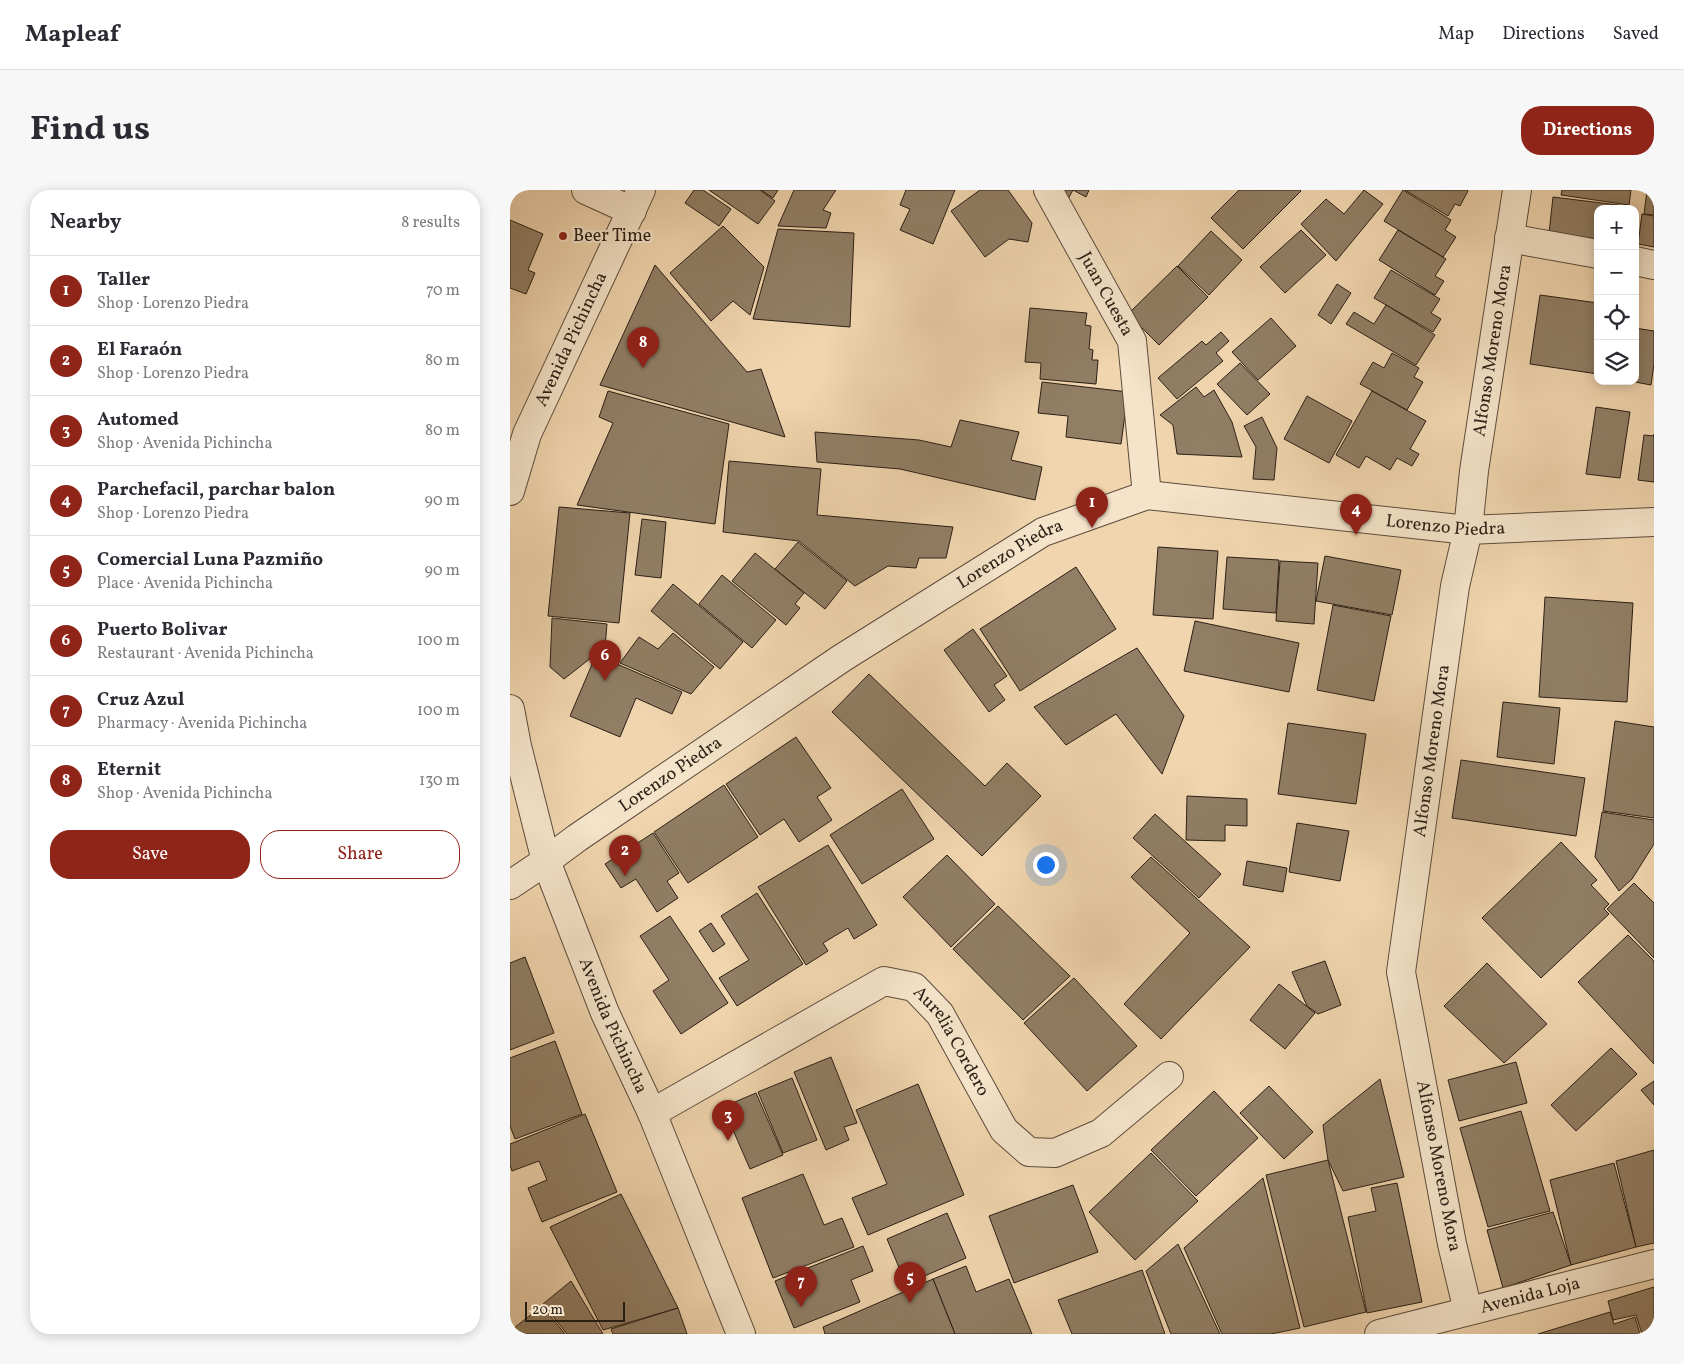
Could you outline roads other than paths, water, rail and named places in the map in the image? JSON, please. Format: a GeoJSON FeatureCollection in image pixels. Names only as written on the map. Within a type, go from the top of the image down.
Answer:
{"type":"FeatureCollection","features":[{"type":"Feature","properties":{"kind":"street"},"geometry":{"type":"LineString","coordinates":[[586,190],[637,200]]}},
{"type":"Feature","properties":{"kind":"street","name":"Juan Cuesta"},"geometry":{"type":"LineString","coordinates":[[1048,190],[1132,341],[1147,495]]}},
{"type":"Feature","properties":{"kind":"street","name":"Alfonso Moreno Mora"},"geometry":{"type":"LineString","coordinates":[[1468,1311],[1452,1244],[1401,972],[1455,586],[1468,530],[1474,471],[1518,190]]}},
{"type":"Feature","properties":{"kind":"street","name":"Avenida Pichincha"},"geometry":{"type":"LineString","coordinates":[[510,491],[527,434],[637,200]]}},
{"type":"Feature","properties":{"kind":"street"},"geometry":{"type":"LineString","coordinates":[[1509,238],[1594,253]]}},
{"type":"Feature","properties":{"kind":"street"},"geometry":{"type":"LineString","coordinates":[[1639,262],[1654,265]]}},
{"type":"Feature","properties":{"kind":"street","name":"Lorenzo Piedra"},"geometry":{"type":"LineString","coordinates":[[510,885],[842,658],[1043,532],[1147,495],[1468,530],[1654,522]]}},
{"type":"Feature","properties":{"kind":"street","name":"Avenida Pichincha"},"geometry":{"type":"LineString","coordinates":[[510,709],[517,746],[546,861],[605,1013],[652,1113],[741,1334]]}},
{"type":"Feature","properties":{"kind":"street","name":"Aurelia Cordero"},"geometry":{"type":"LineString","coordinates":[[652,1113],[884,981],[914,987],[940,1014],[1004,1130],[1029,1152],[1055,1153],[1101,1133],[1169,1076]]}},
{"type":"Feature","properties":{"kind":"street","name":"Avenida Loja"},"geometry":{"type":"LineString","coordinates":[[1379,1334],[1654,1264]]}},
{"type":"Feature","properties":{"kind":"place","name":"Beer Time"},"geometry":{"type":"Point","coordinates":[563,236]}},
{"type":"Feature","properties":{"kind":"place","name":"Eternit"},"geometry":{"type":"Point","coordinates":[643,368]}},
{"type":"Feature","properties":{"kind":"place","name":"Taller"},"geometry":{"type":"Point","coordinates":[1092,528]}},
{"type":"Feature","properties":{"kind":"place","name":"Parchefacil, parchar balon"},"geometry":{"type":"Point","coordinates":[1356,535]}},
{"type":"Feature","properties":{"kind":"place","name":"Puerto Bolivar"},"geometry":{"type":"Point","coordinates":[605,681]}},
{"type":"Feature","properties":{"kind":"place","name":"El Faraón"},"geometry":{"type":"Point","coordinates":[625,876]}},
{"type":"Feature","properties":{"kind":"place","name":"Automed"},"geometry":{"type":"Point","coordinates":[728,1141]}},
{"type":"Feature","properties":{"kind":"place","name":"Comercial Luna Pazmiño"},"geometry":{"type":"Point","coordinates":[910,1303]}},
{"type":"Feature","properties":{"kind":"place","name":"Cruz Azul"},"geometry":{"type":"Point","coordinates":[801,1307]}}]}
